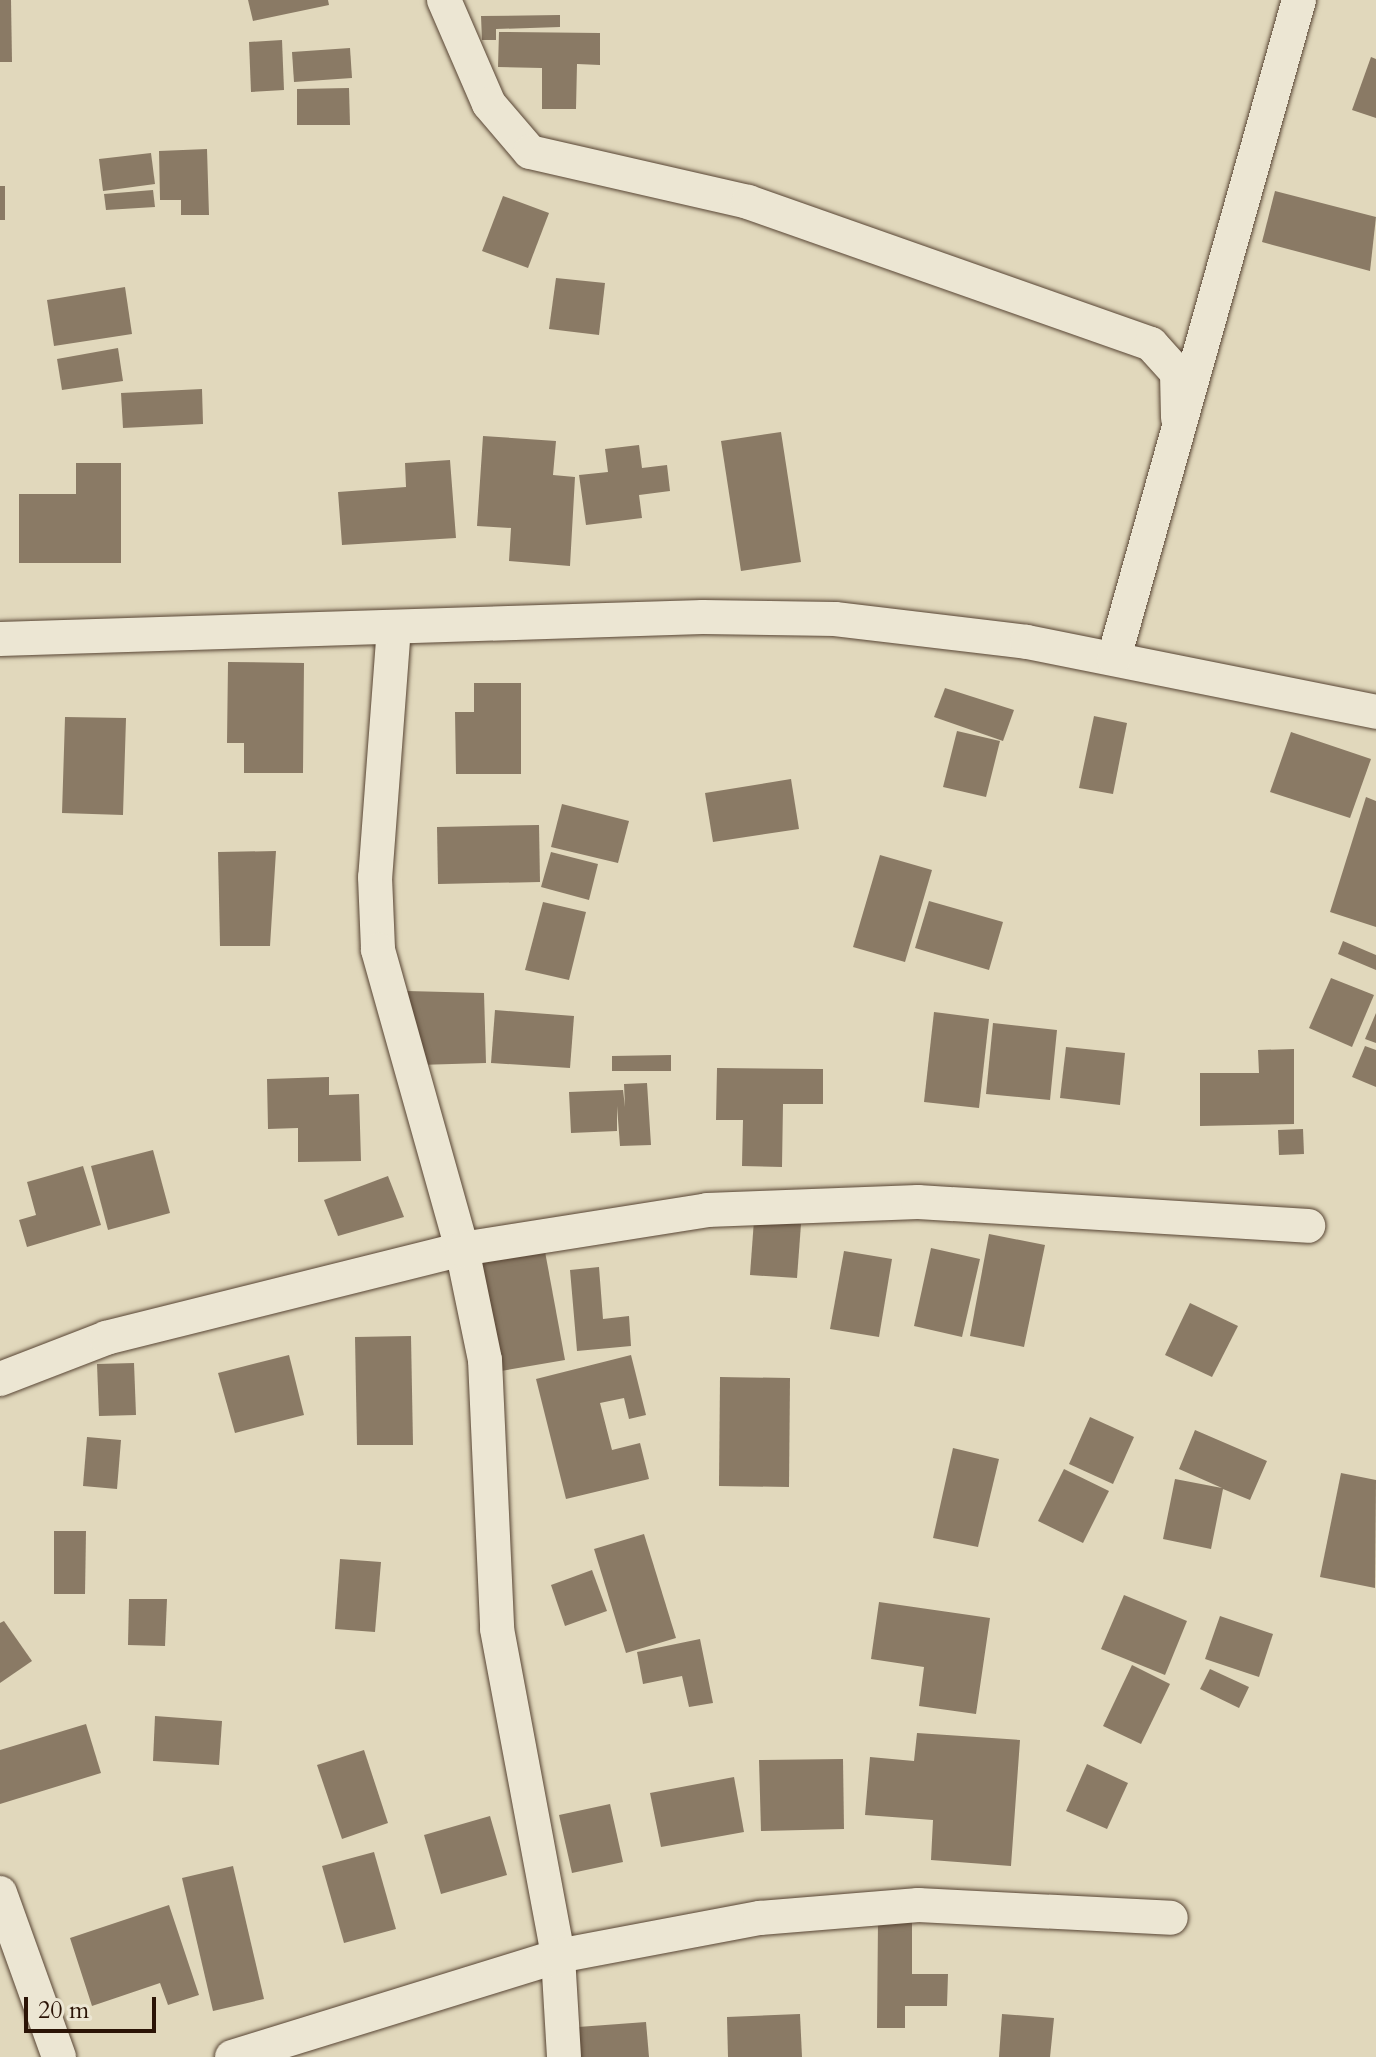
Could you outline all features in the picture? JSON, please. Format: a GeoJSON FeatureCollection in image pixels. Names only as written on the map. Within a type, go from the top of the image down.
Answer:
{"type":"FeatureCollection","features":[{"type":"Feature","properties":{"kind":"street"},"geometry":{"type":"LineString","coordinates":[[444,0],[489,104],[530,152],[748,202],[1151,344],[1177,373],[1178,418]]}},
{"type":"Feature","properties":{"kind":"street"},"geometry":{"type":"LineString","coordinates":[[1114,658],[1178,418],[1299,0]]}},
{"type":"Feature","properties":{"kind":"street"},"geometry":{"type":"LineString","coordinates":[[0,639],[767,616],[920,627],[1114,658],[1376,712]]}},
{"type":"Feature","properties":{"kind":"street"},"geometry":{"type":"LineString","coordinates":[[394,627],[375,877],[378,950],[462,1249],[490,1404],[493,1569],[506,1697],[558,1956],[564,2057]]}},
{"type":"Feature","properties":{"kind":"street"},"geometry":{"type":"LineString","coordinates":[[0,1379],[118,1334],[462,1249],[707,1210],[813,1204],[1156,1212],[1308,1226]]}},
{"type":"Feature","properties":{"kind":"street"},"geometry":{"type":"LineString","coordinates":[[0,1893],[59,2057]]}},
{"type":"Feature","properties":{"kind":"street"},"geometry":{"type":"LineString","coordinates":[[232,2057],[558,1956],[840,1908],[1074,1909],[1171,1918]]}},
{"type":"Feature","properties":{"kind":"building"},"geometry":{"type":"Polygon","coordinates":[[[0,0],[11,0],[12,62],[0,62],[0,0]]]}},
{"type":"Feature","properties":{"kind":"building"},"geometry":{"type":"Polygon","coordinates":[[[248,0],[328,0],[329,5],[253,21],[248,0]]]}},
{"type":"Feature","properties":{"kind":"building"},"geometry":{"type":"Polygon","coordinates":[[[560,15],[560,27],[496,29],[496,40],[482,40],[481,16],[560,15]]]}},
{"type":"Feature","properties":{"kind":"building"},"geometry":{"type":"Polygon","coordinates":[[[499,32],[600,33],[600,65],[577,64],[576,109],[542,109],[542,68],[498,67],[499,32]]]}},
{"type":"Feature","properties":{"kind":"building"},"geometry":{"type":"Polygon","coordinates":[[[282,40],[284,90],[251,92],[249,42],[282,40]]]}},
{"type":"Feature","properties":{"kind":"building"},"geometry":{"type":"Polygon","coordinates":[[[350,48],[352,78],[294,82],[292,52],[350,48]]]}},
{"type":"Feature","properties":{"kind":"building"},"geometry":{"type":"Polygon","coordinates":[[[1371,57],[1376,59],[1376,118],[1352,110],[1371,57]]]}},
{"type":"Feature","properties":{"kind":"building"},"geometry":{"type":"Polygon","coordinates":[[[349,88],[350,125],[297,125],[297,89],[349,88]]]}},
{"type":"Feature","properties":{"kind":"building"},"geometry":{"type":"Polygon","coordinates":[[[207,149],[209,215],[181,215],[181,200],[160,200],[159,151],[207,149]]]}},
{"type":"Feature","properties":{"kind":"building"},"geometry":{"type":"Polygon","coordinates":[[[151,153],[155,184],[103,191],[99,159],[151,153]]]}},
{"type":"Feature","properties":{"kind":"building"},"geometry":{"type":"Polygon","coordinates":[[[0,186],[5,186],[5,220],[0,220],[0,186]]]}},
{"type":"Feature","properties":{"kind":"building"},"geometry":{"type":"Polygon","coordinates":[[[153,190],[155,207],[106,210],[104,194],[153,190]]]}},
{"type":"Feature","properties":{"kind":"building"},"geometry":{"type":"Polygon","coordinates":[[[1275,191],[1376,217],[1370,271],[1262,242],[1275,191]]]}},
{"type":"Feature","properties":{"kind":"building"},"geometry":{"type":"Polygon","coordinates":[[[503,196],[549,213],[528,268],[482,251],[503,196]]]}},
{"type":"Feature","properties":{"kind":"building"},"geometry":{"type":"Polygon","coordinates":[[[556,278],[605,283],[599,335],[549,329],[556,278]]]}},
{"type":"Feature","properties":{"kind":"building"},"geometry":{"type":"Polygon","coordinates":[[[125,287],[132,334],[54,346],[47,300],[125,287]]]}},
{"type":"Feature","properties":{"kind":"building"},"geometry":{"type":"Polygon","coordinates":[[[118,348],[123,381],[62,390],[57,359],[118,348]]]}},
{"type":"Feature","properties":{"kind":"building"},"geometry":{"type":"Polygon","coordinates":[[[202,389],[203,424],[123,428],[121,393],[202,389]]]}},
{"type":"Feature","properties":{"kind":"building"},"geometry":{"type":"Polygon","coordinates":[[[781,432],[801,562],[741,571],[721,441],[781,432]]]}},
{"type":"Feature","properties":{"kind":"building"},"geometry":{"type":"Polygon","coordinates":[[[483,436],[556,441],[553,475],[575,477],[570,566],[509,561],[511,528],[477,526],[483,436]]]}},
{"type":"Feature","properties":{"kind":"building"},"geometry":{"type":"Polygon","coordinates":[[[639,445],[642,468],[667,465],[670,491],[639,495],[642,518],[586,525],[579,475],[608,472],[605,449],[639,445]]]}},
{"type":"Feature","properties":{"kind":"building"},"geometry":{"type":"Polygon","coordinates":[[[450,460],[456,538],[342,545],[338,492],[406,487],[405,463],[450,460]]]}},
{"type":"Feature","properties":{"kind":"building"},"geometry":{"type":"Polygon","coordinates":[[[76,463],[121,463],[121,563],[19,563],[19,494],[76,494],[76,463]]]}},
{"type":"Feature","properties":{"kind":"building"},"geometry":{"type":"Polygon","coordinates":[[[228,662],[304,663],[303,773],[244,773],[244,743],[227,743],[228,662]]]}},
{"type":"Feature","properties":{"kind":"building"},"geometry":{"type":"Polygon","coordinates":[[[474,683],[521,683],[521,774],[456,774],[455,712],[474,712],[474,683]]]}},
{"type":"Feature","properties":{"kind":"building"},"geometry":{"type":"Polygon","coordinates":[[[945,688],[1014,710],[1003,741],[934,717],[945,688]]]}},
{"type":"Feature","properties":{"kind":"building"},"geometry":{"type":"Polygon","coordinates":[[[1094,716],[1127,723],[1113,794],[1079,788],[1094,716]]]}},
{"type":"Feature","properties":{"kind":"building"},"geometry":{"type":"Polygon","coordinates":[[[65,717],[126,718],[123,815],[62,813],[65,717]]]}},
{"type":"Feature","properties":{"kind":"building"},"geometry":{"type":"Polygon","coordinates":[[[957,731],[1000,741],[986,797],[943,787],[957,731]]]}},
{"type":"Feature","properties":{"kind":"building"},"geometry":{"type":"Polygon","coordinates":[[[1291,732],[1371,759],[1350,818],[1270,792],[1291,732]]]}},
{"type":"Feature","properties":{"kind":"building"},"geometry":{"type":"Polygon","coordinates":[[[791,779],[799,829],[713,842],[705,793],[791,779]]]}},
{"type":"Feature","properties":{"kind":"building"},"geometry":{"type":"Polygon","coordinates":[[[1366,797],[1376,801],[1376,927],[1330,912],[1366,797]]]}},
{"type":"Feature","properties":{"kind":"building"},"geometry":{"type":"Polygon","coordinates":[[[562,804],[629,821],[618,863],[551,847],[562,804]]]}},
{"type":"Feature","properties":{"kind":"building"},"geometry":{"type":"Polygon","coordinates":[[[539,825],[540,882],[438,884],[437,827],[539,825]]]}},
{"type":"Feature","properties":{"kind":"building"},"geometry":{"type":"Polygon","coordinates":[[[276,851],[270,946],[220,946],[218,852],[276,851]]]}},
{"type":"Feature","properties":{"kind":"building"},"geometry":{"type":"Polygon","coordinates":[[[551,852],[598,864],[589,900],[541,887],[551,852]]]}},
{"type":"Feature","properties":{"kind":"building"},"geometry":{"type":"Polygon","coordinates":[[[880,855],[932,870],[905,962],[853,947],[880,855]]]}},
{"type":"Feature","properties":{"kind":"building"},"geometry":{"type":"Polygon","coordinates":[[[929,901],[1003,922],[989,970],[915,948],[929,901]]]}},
{"type":"Feature","properties":{"kind":"building"},"geometry":{"type":"Polygon","coordinates":[[[543,902],[586,912],[569,980],[525,970],[543,902]]]}},
{"type":"Feature","properties":{"kind":"building"},"geometry":{"type":"Polygon","coordinates":[[[1343,941],[1376,955],[1376,970],[1338,954],[1343,941]]]}},
{"type":"Feature","properties":{"kind":"building"},"geometry":{"type":"Polygon","coordinates":[[[1331,978],[1374,995],[1352,1047],[1309,1028],[1331,978]]]}},
{"type":"Feature","properties":{"kind":"building"},"geometry":{"type":"Polygon","coordinates":[[[407,991],[484,993],[486,1063],[418,1065],[407,991]]]}},
{"type":"Feature","properties":{"kind":"building"},"geometry":{"type":"Polygon","coordinates":[[[495,1010],[574,1016],[570,1068],[491,1063],[495,1010]]]}},
{"type":"Feature","properties":{"kind":"building"},"geometry":{"type":"Polygon","coordinates":[[[934,1012],[989,1019],[979,1108],[924,1102],[934,1012]]]}},
{"type":"Feature","properties":{"kind":"building"},"geometry":{"type":"Polygon","coordinates":[[[1376,1013],[1376,1043],[1365,1039],[1376,1013]]]}},
{"type":"Feature","properties":{"kind":"building"},"geometry":{"type":"Polygon","coordinates":[[[993,1023],[1057,1030],[1050,1100],[986,1094],[993,1023]]]}},
{"type":"Feature","properties":{"kind":"building"},"geometry":{"type":"Polygon","coordinates":[[[1365,1046],[1376,1050],[1376,1087],[1352,1077],[1365,1046]]]}},
{"type":"Feature","properties":{"kind":"building"},"geometry":{"type":"Polygon","coordinates":[[[1066,1047],[1125,1053],[1120,1105],[1060,1098],[1066,1047]]]}},
{"type":"Feature","properties":{"kind":"building"},"geometry":{"type":"Polygon","coordinates":[[[1294,1049],[1294,1124],[1200,1126],[1200,1073],[1259,1073],[1258,1050],[1294,1049]]]}},
{"type":"Feature","properties":{"kind":"building"},"geometry":{"type":"Polygon","coordinates":[[[671,1055],[671,1071],[612,1071],[612,1056],[671,1055]]]}},
{"type":"Feature","properties":{"kind":"building"},"geometry":{"type":"Polygon","coordinates":[[[717,1068],[823,1069],[823,1104],[783,1104],[782,1167],[742,1166],[743,1120],[716,1120],[717,1068]]]}},
{"type":"Feature","properties":{"kind":"building"},"geometry":{"type":"Polygon","coordinates":[[[329,1077],[329,1095],[359,1094],[361,1161],[298,1162],[298,1128],[268,1129],[267,1079],[329,1077]]]}},
{"type":"Feature","properties":{"kind":"building"},"geometry":{"type":"Polygon","coordinates":[[[647,1083],[651,1145],[620,1146],[617,1106],[617,1131],[571,1133],[569,1092],[623,1090],[625,1107],[624,1084],[647,1083]]]}},
{"type":"Feature","properties":{"kind":"building"},"geometry":{"type":"Polygon","coordinates":[[[1303,1129],[1304,1154],[1279,1155],[1278,1130],[1303,1129]]]}},
{"type":"Feature","properties":{"kind":"building"},"geometry":{"type":"Polygon","coordinates":[[[153,1150],[170,1213],[108,1230],[91,1166],[153,1150]]]}},
{"type":"Feature","properties":{"kind":"building"},"geometry":{"type":"Polygon","coordinates":[[[83,1166],[101,1225],[27,1247],[19,1220],[36,1215],[27,1182],[83,1166]]]}},
{"type":"Feature","properties":{"kind":"building"},"geometry":{"type":"Polygon","coordinates":[[[388,1176],[404,1217],[338,1236],[324,1200],[388,1176]]]}},
{"type":"Feature","properties":{"kind":"building"},"geometry":{"type":"Polygon","coordinates":[[[754,1220],[801,1224],[797,1278],[750,1275],[754,1220]]]}},
{"type":"Feature","properties":{"kind":"building"},"geometry":{"type":"Polygon","coordinates":[[[989,1234],[1045,1245],[1024,1347],[970,1336],[989,1234]]]}},
{"type":"Feature","properties":{"kind":"building"},"geometry":{"type":"Polygon","coordinates":[[[544,1246],[565,1360],[501,1371],[481,1257],[544,1246]]]}},
{"type":"Feature","properties":{"kind":"building"},"geometry":{"type":"Polygon","coordinates":[[[931,1248],[980,1259],[962,1337],[914,1326],[931,1248]]]}},
{"type":"Feature","properties":{"kind":"building"},"geometry":{"type":"Polygon","coordinates":[[[844,1251],[892,1259],[879,1337],[830,1329],[844,1251]]]}},
{"type":"Feature","properties":{"kind":"building"},"geometry":{"type":"Polygon","coordinates":[[[599,1267],[603,1319],[629,1316],[631,1346],[577,1351],[570,1270],[599,1267]]]}},
{"type":"Feature","properties":{"kind":"building"},"geometry":{"type":"Polygon","coordinates":[[[1190,1303],[1238,1326],[1212,1377],[1165,1355],[1190,1303]]]}},
{"type":"Feature","properties":{"kind":"building"},"geometry":{"type":"Polygon","coordinates":[[[411,1336],[413,1445],[357,1445],[355,1337],[411,1336]]]}},
{"type":"Feature","properties":{"kind":"building"},"geometry":{"type":"Polygon","coordinates":[[[289,1355],[304,1415],[235,1433],[218,1373],[289,1355]]]}},
{"type":"Feature","properties":{"kind":"building"},"geometry":{"type":"Polygon","coordinates":[[[631,1355],[646,1415],[629,1419],[624,1398],[600,1403],[612,1450],[640,1443],[649,1479],[566,1499],[536,1379],[631,1355]]]}},
{"type":"Feature","properties":{"kind":"building"},"geometry":{"type":"Polygon","coordinates":[[[134,1363],[136,1415],[99,1416],[97,1364],[134,1363]]]}},
{"type":"Feature","properties":{"kind":"building"},"geometry":{"type":"Polygon","coordinates":[[[720,1377],[790,1378],[789,1487],[719,1486],[720,1377]]]}},
{"type":"Feature","properties":{"kind":"building"},"geometry":{"type":"Polygon","coordinates":[[[1090,1417],[1134,1437],[1113,1484],[1069,1464],[1090,1417]]]}},
{"type":"Feature","properties":{"kind":"building"},"geometry":{"type":"Polygon","coordinates":[[[1195,1430],[1267,1461],[1250,1500],[1223,1489],[1211,1549],[1163,1539],[1175,1479],[1222,1488],[1179,1469],[1195,1430]]]}},
{"type":"Feature","properties":{"kind":"building"},"geometry":{"type":"Polygon","coordinates":[[[87,1437],[121,1440],[117,1489],[83,1486],[87,1437]]]}},
{"type":"Feature","properties":{"kind":"building"},"geometry":{"type":"Polygon","coordinates":[[[953,1448],[999,1459],[978,1547],[933,1538],[953,1448]]]}},
{"type":"Feature","properties":{"kind":"building"},"geometry":{"type":"Polygon","coordinates":[[[1064,1469],[1109,1491],[1083,1543],[1038,1521],[1064,1469]]]}},
{"type":"Feature","properties":{"kind":"building"},"geometry":{"type":"Polygon","coordinates":[[[1341,1473],[1376,1480],[1375,1588],[1320,1577],[1341,1473]]]}},
{"type":"Feature","properties":{"kind":"building"},"geometry":{"type":"Polygon","coordinates":[[[54,1531],[86,1531],[85,1594],[54,1594],[54,1531]]]}},
{"type":"Feature","properties":{"kind":"building"},"geometry":{"type":"Polygon","coordinates":[[[644,1534],[676,1638],[626,1653],[594,1549],[644,1534]]]}},
{"type":"Feature","properties":{"kind":"building"},"geometry":{"type":"Polygon","coordinates":[[[340,1559],[381,1562],[375,1632],[335,1629],[340,1559]]]}},
{"type":"Feature","properties":{"kind":"building"},"geometry":{"type":"Polygon","coordinates":[[[592,1570],[607,1611],[565,1626],[551,1585],[592,1570]]]}},
{"type":"Feature","properties":{"kind":"building"},"geometry":{"type":"Polygon","coordinates":[[[1124,1595],[1187,1621],[1165,1675],[1101,1649],[1124,1595]]]}},
{"type":"Feature","properties":{"kind":"building"},"geometry":{"type":"Polygon","coordinates":[[[129,1599],[167,1599],[165,1646],[128,1645],[129,1599]]]}},
{"type":"Feature","properties":{"kind":"building"},"geometry":{"type":"Polygon","coordinates":[[[879,1602],[990,1618],[976,1714],[919,1706],[924,1667],[871,1659],[879,1602]]]}},
{"type":"Feature","properties":{"kind":"building"},"geometry":{"type":"Polygon","coordinates":[[[1220,1616],[1273,1634],[1259,1677],[1205,1659],[1220,1616]]]}},
{"type":"Feature","properties":{"kind":"building"},"geometry":{"type":"Polygon","coordinates":[[[4,1621],[32,1661],[0,1683],[0,1623],[4,1621]]]}},
{"type":"Feature","properties":{"kind":"building"},"geometry":{"type":"Polygon","coordinates":[[[700,1639],[713,1703],[689,1707],[682,1676],[643,1684],[637,1652],[700,1639]]]}},
{"type":"Feature","properties":{"kind":"building"},"geometry":{"type":"Polygon","coordinates":[[[1132,1665],[1170,1684],[1141,1744],[1103,1726],[1132,1665]]]}},
{"type":"Feature","properties":{"kind":"building"},"geometry":{"type":"Polygon","coordinates":[[[1210,1669],[1249,1687],[1239,1708],[1200,1689],[1210,1669]]]}},
{"type":"Feature","properties":{"kind":"building"},"geometry":{"type":"Polygon","coordinates":[[[155,1716],[222,1721],[219,1765],[153,1761],[155,1716]]]}},
{"type":"Feature","properties":{"kind":"building"},"geometry":{"type":"Polygon","coordinates":[[[86,1724],[101,1773],[0,1804],[0,1750],[86,1724]]]}},
{"type":"Feature","properties":{"kind":"building"},"geometry":{"type":"Polygon","coordinates":[[[917,1733],[1020,1740],[1011,1866],[931,1860],[933,1820],[865,1815],[870,1757],[914,1761],[917,1733]]]}},
{"type":"Feature","properties":{"kind":"building"},"geometry":{"type":"Polygon","coordinates":[[[364,1750],[388,1823],[342,1839],[317,1765],[364,1750]]]}},
{"type":"Feature","properties":{"kind":"building"},"geometry":{"type":"Polygon","coordinates":[[[843,1759],[844,1829],[761,1831],[759,1760],[843,1759]]]}},
{"type":"Feature","properties":{"kind":"building"},"geometry":{"type":"Polygon","coordinates":[[[1087,1764],[1128,1783],[1107,1829],[1066,1811],[1087,1764]]]}},
{"type":"Feature","properties":{"kind":"building"},"geometry":{"type":"Polygon","coordinates":[[[734,1777],[744,1832],[661,1847],[650,1793],[734,1777]]]}},
{"type":"Feature","properties":{"kind":"building"},"geometry":{"type":"Polygon","coordinates":[[[610,1804],[623,1862],[572,1873],[559,1815],[610,1804]]]}},
{"type":"Feature","properties":{"kind":"building"},"geometry":{"type":"Polygon","coordinates":[[[490,1816],[507,1875],[441,1894],[424,1835],[490,1816]]]}},
{"type":"Feature","properties":{"kind":"building"},"geometry":{"type":"Polygon","coordinates":[[[374,1852],[396,1929],[344,1943],[322,1866],[374,1852]]]}},
{"type":"Feature","properties":{"kind":"building"},"geometry":{"type":"Polygon","coordinates":[[[233,1866],[264,1999],[213,2011],[182,1878],[233,1866]]]}},
{"type":"Feature","properties":{"kind":"building"},"geometry":{"type":"Polygon","coordinates":[[[169,1905],[199,1995],[168,2005],[160,1983],[92,2006],[70,1938],[169,1905]]]}},
{"type":"Feature","properties":{"kind":"building"},"geometry":{"type":"Polygon","coordinates":[[[878,1921],[912,1921],[912,1974],[948,1974],[947,2006],[905,2006],[905,2028],[877,2028],[878,1921]]]}},
{"type":"Feature","properties":{"kind":"building"},"geometry":{"type":"Polygon","coordinates":[[[800,2014],[802,2057],[728,2057],[727,2017],[800,2014]]]}},
{"type":"Feature","properties":{"kind":"building"},"geometry":{"type":"Polygon","coordinates":[[[1002,2014],[1054,2018],[1050,2057],[999,2057],[1002,2014]]]}},
{"type":"Feature","properties":{"kind":"building"},"geometry":{"type":"Polygon","coordinates":[[[646,2022],[649,2057],[580,2057],[578,2027],[646,2022]]]}}]}
